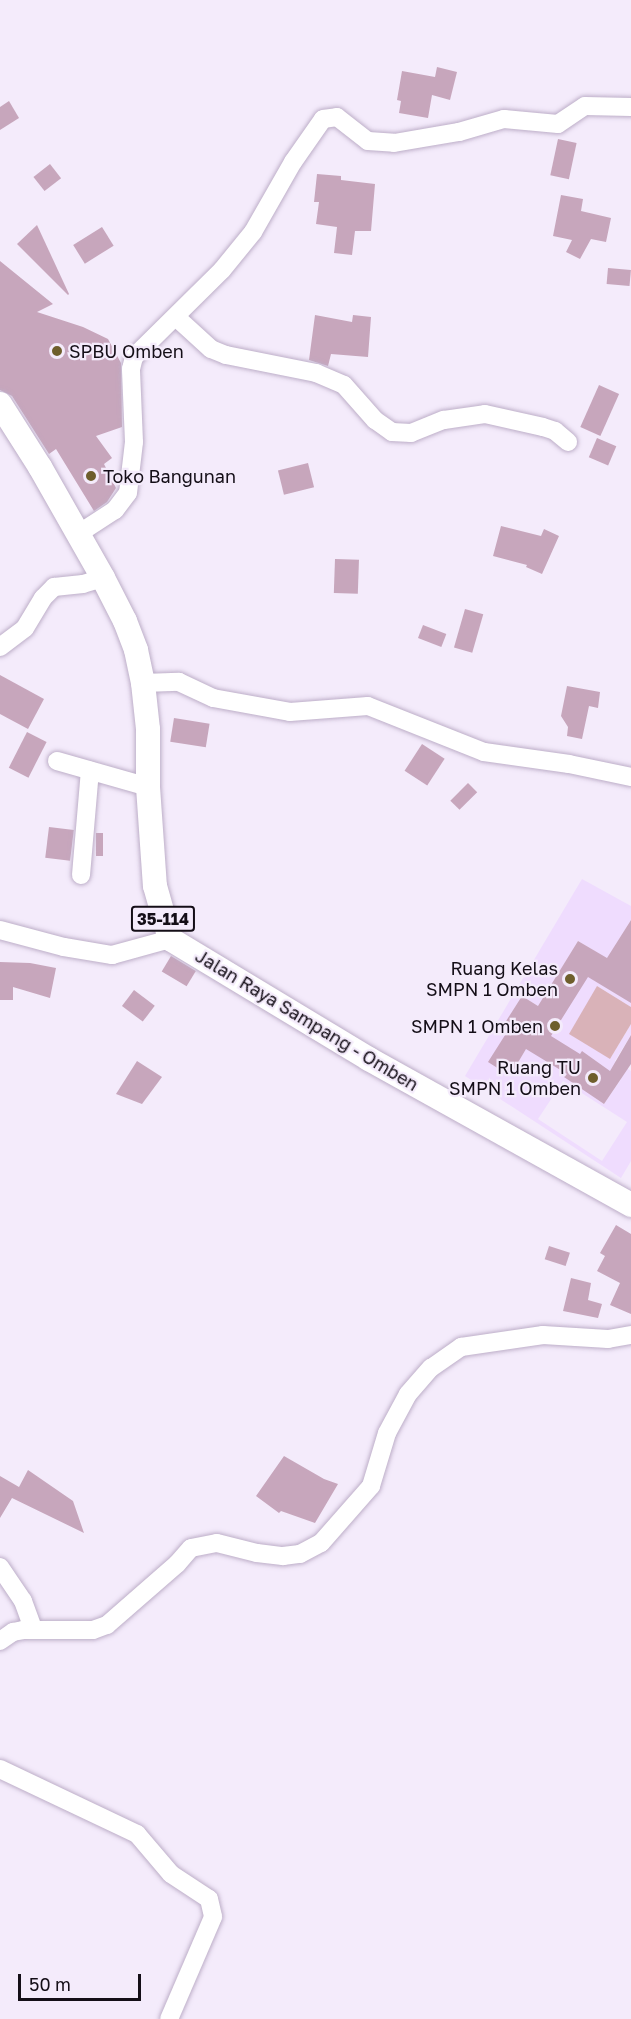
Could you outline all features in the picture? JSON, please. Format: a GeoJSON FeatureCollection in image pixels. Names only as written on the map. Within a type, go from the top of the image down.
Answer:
{"type":"FeatureCollection","features":[{"type":"Feature","properties":{"kind":"main road","name":"35-114"},"geometry":{"type":"LineString","coordinates":[[0,404],[78,534],[125,621],[143,683],[148,729],[148,787],[155,886],[170,939]]}},
{"type":"Feature","properties":{"kind":"main road","name":"Jalan Raya Sampang - Omben"},"geometry":{"type":"LineString","coordinates":[[170,939],[360,1053],[631,1205]]}},
{"type":"Feature","properties":{"kind":"street"},"geometry":{"type":"LineString","coordinates":[[78,534],[115,510],[128,493],[134,442],[131,369],[134,357],[142,346],[177,318],[222,270],[253,232],[293,162],[323,119],[337,117],[368,141],[394,143],[459,132],[504,118],[558,124],[585,106],[631,107]]}},
{"type":"Feature","properties":{"kind":"street"},"geometry":{"type":"LineString","coordinates":[[177,318],[211,349],[226,355],[316,374],[344,385],[375,420],[392,432],[411,433],[444,420],[485,414],[555,431],[568,442]]}},
{"type":"Feature","properties":{"kind":"street"},"geometry":{"type":"LineString","coordinates":[[0,647],[25,628],[43,598],[54,587],[83,584],[103,578]]}},
{"type":"Feature","properties":{"kind":"street"},"geometry":{"type":"LineString","coordinates":[[143,683],[179,682],[213,698],[290,712],[368,706],[484,752],[569,764],[631,777]]}},
{"type":"Feature","properties":{"kind":"street"},"geometry":{"type":"LineString","coordinates":[[57,761],[148,787]]}},
{"type":"Feature","properties":{"kind":"street"},"geometry":{"type":"LineString","coordinates":[[81,875],[90,770]]}},
{"type":"Feature","properties":{"kind":"street"},"geometry":{"type":"LineString","coordinates":[[0,930],[64,947],[111,955],[170,939]]}},
{"type":"Feature","properties":{"kind":"street"},"geometry":{"type":"LineString","coordinates":[[0,1641],[13,1632],[33,1629],[93,1630],[107,1625],[177,1564],[191,1548],[217,1543],[283,1556],[300,1554],[321,1544],[371,1486],[387,1433],[408,1394],[431,1368],[461,1347],[543,1335],[608,1339],[631,1335]]}},
{"type":"Feature","properties":{"kind":"street"},"geometry":{"type":"LineString","coordinates":[[0,1567],[23,1601],[33,1629]]}},
{"type":"Feature","properties":{"kind":"street"},"geometry":{"type":"LineString","coordinates":[[0,1769],[137,1834],[171,1874],[209,1899],[213,1917],[169,2019]]}},
{"type":"Feature","properties":{"kind":"shaded area","name":"SMPN 1 Omben"},"geometry":{"type":"Polygon","coordinates":[[[582,879],[631,906],[631,920],[594,980],[625,999],[631,990],[631,1007],[597,986],[610,1059],[631,1024],[631,1035],[615,1061],[631,1071],[631,1161],[621,1178],[465,1076],[582,879]],[[578,941],[540,1004],[601,955],[578,941]],[[522,996],[502,1028],[526,1044],[546,1011],[522,996]],[[527,1047],[489,1062],[510,1075],[527,1047]],[[582,1052],[565,1077],[604,1104],[621,1079],[582,1052]],[[563,1081],[538,1119],[602,1161],[627,1122],[563,1081]]]}},
{"type":"Feature","properties":{"kind":"shaded area"},"geometry":{"type":"Polygon","coordinates":[[[597,986],[631,1007],[631,1024],[610,1059],[569,1034],[597,986]]]}},
{"type":"Feature","properties":{"kind":"building"},"geometry":{"type":"Polygon","coordinates":[[[437,67],[457,72],[450,100],[432,95],[428,118],[399,113],[401,101],[397,100],[402,71],[435,77],[437,67]]]}},
{"type":"Feature","properties":{"kind":"building"},"geometry":{"type":"Polygon","coordinates":[[[9,101],[19,118],[0,130],[0,107],[9,101]]]}},
{"type":"Feature","properties":{"kind":"building"},"geometry":{"type":"Polygon","coordinates":[[[558,139],[577,143],[569,179],[550,175],[558,139]]]}},
{"type":"Feature","properties":{"kind":"building"},"geometry":{"type":"Polygon","coordinates":[[[50,164],[61,178],[45,191],[33,177],[50,164]]]}},
{"type":"Feature","properties":{"kind":"building"},"geometry":{"type":"Polygon","coordinates":[[[317,174],[341,176],[341,180],[375,184],[371,231],[355,231],[352,255],[334,253],[337,227],[316,224],[319,202],[314,202],[317,174]]]}},
{"type":"Feature","properties":{"kind":"building"},"geometry":{"type":"Polygon","coordinates":[[[561,195],[583,199],[581,211],[611,218],[606,242],[591,239],[580,259],[566,252],[572,240],[553,236],[561,195]]]}},
{"type":"Feature","properties":{"kind":"building"},"geometry":{"type":"Polygon","coordinates":[[[37,225],[69,294],[68,295],[17,244],[37,225]]]}},
{"type":"Feature","properties":{"kind":"building"},"geometry":{"type":"Polygon","coordinates":[[[102,227],[114,246],[85,264],[73,245],[102,227]]]}},
{"type":"Feature","properties":{"kind":"building","name":"SPBU Omben"},"geometry":{"type":"Polygon","coordinates":[[[0,261],[53,304],[37,312],[83,327],[108,339],[121,363],[122,427],[96,436],[112,458],[104,464],[116,488],[107,502],[94,511],[56,449],[49,454],[12,396],[0,390],[0,261]]]}},
{"type":"Feature","properties":{"kind":"building"},"geometry":{"type":"Polygon","coordinates":[[[608,268],[631,270],[630,286],[607,284],[608,268]]]}},
{"type":"Feature","properties":{"kind":"building"},"geometry":{"type":"Polygon","coordinates":[[[315,315],[352,322],[353,315],[371,317],[368,357],[331,354],[328,366],[309,360],[315,315]]]}},
{"type":"Feature","properties":{"kind":"building"},"geometry":{"type":"Polygon","coordinates":[[[599,385],[619,394],[600,436],[580,427],[599,385]]]}},
{"type":"Feature","properties":{"kind":"building"},"geometry":{"type":"Polygon","coordinates":[[[597,438],[616,446],[608,466],[589,457],[597,438]]]}},
{"type":"Feature","properties":{"kind":"building"},"geometry":{"type":"Polygon","coordinates":[[[308,463],[314,487],[284,495],[278,470],[308,463]]]}},
{"type":"Feature","properties":{"kind":"building"},"geometry":{"type":"Polygon","coordinates":[[[501,526],[541,536],[544,529],[559,536],[542,574],[526,567],[527,565],[493,556],[501,526]]]}},
{"type":"Feature","properties":{"kind":"building"},"geometry":{"type":"Polygon","coordinates":[[[335,559],[359,560],[358,594],[334,593],[335,559]]]}},
{"type":"Feature","properties":{"kind":"building"},"geometry":{"type":"Polygon","coordinates":[[[465,609],[483,614],[472,653],[454,647],[465,609]]]}},
{"type":"Feature","properties":{"kind":"building"},"geometry":{"type":"Polygon","coordinates":[[[423,625],[446,634],[441,647],[418,638],[423,625]]]}},
{"type":"Feature","properties":{"kind":"building"},"geometry":{"type":"Polygon","coordinates":[[[0,675],[44,699],[28,729],[0,714],[0,675]]]}},
{"type":"Feature","properties":{"kind":"building"},"geometry":{"type":"Polygon","coordinates":[[[567,686],[600,692],[598,708],[589,706],[582,739],[567,736],[568,727],[561,716],[567,686]]]}},
{"type":"Feature","properties":{"kind":"building"},"geometry":{"type":"Polygon","coordinates":[[[174,718],[210,724],[206,747],[170,742],[174,718]]]}},
{"type":"Feature","properties":{"kind":"building"},"geometry":{"type":"Polygon","coordinates":[[[27,732],[47,742],[28,778],[9,768],[27,732]]]}},
{"type":"Feature","properties":{"kind":"building"},"geometry":{"type":"Polygon","coordinates":[[[422,744],[445,759],[427,786],[405,771],[422,744]]]}},
{"type":"Feature","properties":{"kind":"building"},"geometry":{"type":"Polygon","coordinates":[[[468,783],[477,792],[460,810],[450,801],[468,783]]]}},
{"type":"Feature","properties":{"kind":"building"},"geometry":{"type":"Polygon","coordinates":[[[49,827],[74,830],[70,861],[45,858],[49,827]]]}},
{"type":"Feature","properties":{"kind":"building"},"geometry":{"type":"Polygon","coordinates":[[[96,833],[103,833],[103,856],[96,856],[96,833]]]}},
{"type":"Feature","properties":{"kind":"building"},"geometry":{"type":"Polygon","coordinates":[[[631,920],[631,1003],[588,977],[551,1036],[580,1054],[582,1051],[610,1071],[631,1035],[631,1064],[604,1104],[564,1077],[567,1074],[526,1049],[510,1076],[488,1062],[507,1032],[501,1029],[522,996],[538,1006],[578,941],[607,958],[631,920]]]}},
{"type":"Feature","properties":{"kind":"building"},"geometry":{"type":"Polygon","coordinates":[[[171,956],[196,971],[187,986],[162,971],[171,956]]]}},
{"type":"Feature","properties":{"kind":"building"},"geometry":{"type":"Polygon","coordinates":[[[0,962],[30,963],[56,968],[50,998],[13,987],[13,1000],[0,1000],[0,962]]]}},
{"type":"Feature","properties":{"kind":"building"},"geometry":{"type":"Polygon","coordinates":[[[134,990],[155,1006],[143,1022],[122,1006],[134,990]]]}},
{"type":"Feature","properties":{"kind":"building"},"geometry":{"type":"Polygon","coordinates":[[[137,1061],[162,1077],[142,1104],[116,1094],[137,1061]]]}},
{"type":"Feature","properties":{"kind":"building"},"geometry":{"type":"Polygon","coordinates":[[[616,1225],[631,1234],[631,1314],[610,1305],[620,1283],[597,1271],[605,1256],[600,1253],[616,1225]]]}},
{"type":"Feature","properties":{"kind":"building"},"geometry":{"type":"Polygon","coordinates":[[[549,1246],[570,1253],[566,1266],[545,1259],[549,1246]]]}},
{"type":"Feature","properties":{"kind":"building"},"geometry":{"type":"Polygon","coordinates":[[[571,1278],[591,1283],[588,1300],[602,1304],[598,1318],[563,1311],[571,1278]]]}},
{"type":"Feature","properties":{"kind":"building"},"geometry":{"type":"Polygon","coordinates":[[[284,1456],[324,1479],[338,1484],[315,1523],[281,1511],[279,1513],[256,1496],[284,1456]]]}},
{"type":"Feature","properties":{"kind":"building"},"geometry":{"type":"Polygon","coordinates":[[[28,1470],[73,1501],[84,1533],[12,1498],[0,1518],[0,1476],[19,1487],[28,1470]]]}},
{"type":"Feature","properties":{"kind":"place","name":"SPBU Omben"},"geometry":{"type":"Point","coordinates":[57,351]}},
{"type":"Feature","properties":{"kind":"place","name":"Toko Bangunan"},"geometry":{"type":"Point","coordinates":[91,476]}},
{"type":"Feature","properties":{"kind":"place","name":"Ruang Kelas SMPN 1 Omben"},"geometry":{"type":"Point","coordinates":[570,979]}},
{"type":"Feature","properties":{"kind":"place","name":"SMPN 1 Omben"},"geometry":{"type":"Point","coordinates":[555,1026]}},
{"type":"Feature","properties":{"kind":"place","name":"Ruang TU SMPN 1 Omben"},"geometry":{"type":"Point","coordinates":[593,1078]}}]}
